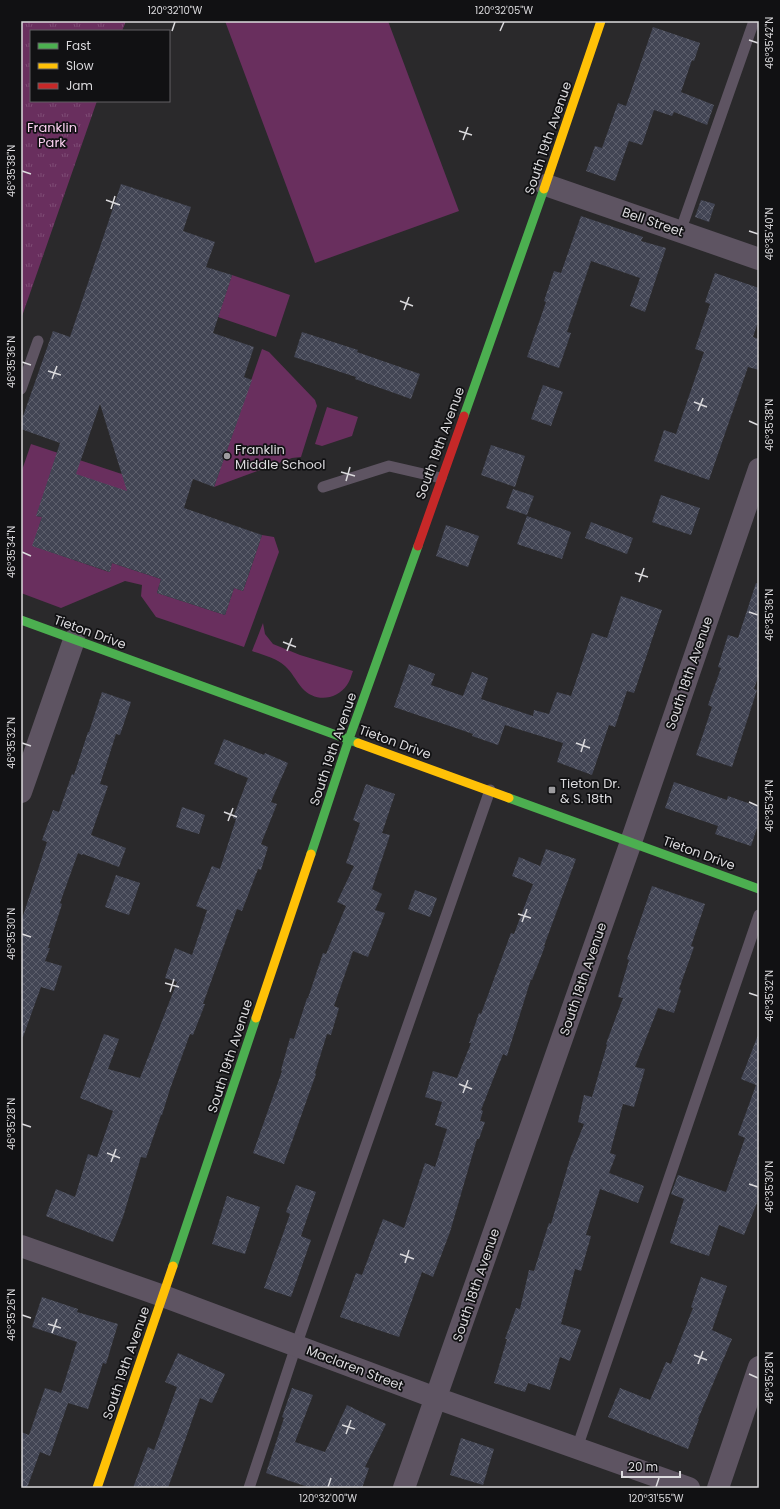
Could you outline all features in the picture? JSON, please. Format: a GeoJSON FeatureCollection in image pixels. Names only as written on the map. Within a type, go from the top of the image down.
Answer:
{"type":"FeatureCollection","features":[{"type":"Feature","properties":{"kind":"street","name":"South 19th Avenue"},"geometry":{"type":"LineString","coordinates":[[97,1488],[163,1296],[349,739],[546,184],[602,21]]}},
{"type":"Feature","properties":{"kind":"street","name":"Bell Street"},"geometry":{"type":"LineString","coordinates":[[546,184],[759,259]]}},
{"type":"Feature","properties":{"kind":"street","name":"South 18th Avenue"},"geometry":{"type":"LineString","coordinates":[[404,1488],[631,842],[759,469]]}},
{"type":"Feature","properties":{"kind":"street","name":"Tieton Drive"},"geometry":{"type":"LineString","coordinates":[[21,620],[759,889]]}},
{"type":"Feature","properties":{"kind":"street"},"geometry":{"type":"LineString","coordinates":[[21,792],[74,640]]}},
{"type":"Feature","properties":{"kind":"street","name":"Maclaren Street"},"geometry":{"type":"LineString","coordinates":[[21,1246],[163,1296],[436,1398],[689,1488]]}},
{"type":"Feature","properties":{"kind":"street"},"geometry":{"type":"LineString","coordinates":[[718,1488],[759,1367]]}},
{"type":"Feature","properties":{"kind":"lane"},"geometry":{"type":"LineString","coordinates":[[680,232],[754,21]]}},
{"type":"Feature","properties":{"kind":"lane"},"geometry":{"type":"LineString","coordinates":[[21,389],[38,342]]}},
{"type":"Feature","properties":{"kind":"lane"},"geometry":{"type":"LineString","coordinates":[[322,487],[389,466],[441,478]]}},
{"type":"Feature","properties":{"kind":"lane"},"geometry":{"type":"LineString","coordinates":[[249,1488],[296,1346],[490,790]]}},
{"type":"Feature","properties":{"kind":"lane"},"geometry":{"type":"LineString","coordinates":[[577,1448],[759,915]]}},
{"type":"Feature","properties":{"kind":"green space","name":"Franklin Park"},"geometry":{"type":"Polygon","coordinates":[[[21,21],[126,21],[122,30],[30,30],[30,102],[97,102],[21,319],[21,21]]]}},
{"type":"Feature","properties":{"kind":"green space"},"geometry":{"type":"Polygon","coordinates":[[[225,21],[388,21],[459,211],[315,263],[225,21]]]}},
{"type":"Feature","properties":{"kind":"green space"},"geometry":{"type":"Polygon","coordinates":[[[232,275],[290,295],[276,337],[218,317],[232,275]]]}},
{"type":"Feature","properties":{"kind":"green space"},"geometry":{"type":"Polygon","coordinates":[[[262,349],[269,352],[315,400],[317,406],[301,457],[292,458],[214,487],[262,349]]]}},
{"type":"Feature","properties":{"kind":"green space"},"geometry":{"type":"Polygon","coordinates":[[[327,407],[358,417],[352,436],[322,446],[315,444],[327,407]]]}},
{"type":"Feature","properties":{"kind":"green space"},"geometry":{"type":"Polygon","coordinates":[[[31,444],[149,483],[144,497],[36,516],[42,517],[33,546],[109,572],[112,563],[161,579],[157,593],[225,615],[234,588],[243,591],[262,535],[274,537],[279,552],[244,647],[156,617],[141,596],[142,585],[125,581],[61,608],[21,593],[21,473],[31,444]]]}},
{"type":"Feature","properties":{"kind":"green space"},"geometry":{"type":"Polygon","coordinates":[[[263,623],[265,634],[273,644],[300,655],[353,671],[347,685],[331,697],[325,698],[313,696],[307,693],[282,663],[252,651],[263,623]]]}},
{"type":"Feature","properties":{"kind":"building"},"geometry":{"type":"Polygon","coordinates":[[[653,27],[700,43],[694,61],[692,60],[681,92],[714,105],[707,125],[674,112],[672,116],[654,110],[642,145],[629,141],[615,181],[586,171],[595,146],[602,148],[618,103],[626,106],[653,27]]]}},
{"type":"Feature","properties":{"kind":"building"},"geometry":{"type":"Polygon","coordinates":[[[121,184],[191,207],[183,231],[215,242],[206,267],[232,275],[213,333],[254,347],[244,377],[252,380],[214,487],[193,479],[184,508],[262,535],[243,591],[234,588],[225,615],[157,593],[161,579],[112,563],[110,572],[32,546],[42,517],[36,516],[60,443],[21,429],[21,422],[53,331],[70,337],[121,184]],[[100,404],[76,474],[127,491],[100,404]]]}},
{"type":"Feature","properties":{"kind":"building"},"geometry":{"type":"Polygon","coordinates":[[[701,200],[715,204],[709,222],[695,217],[701,200]]]}},
{"type":"Feature","properties":{"kind":"building"},"geometry":{"type":"Polygon","coordinates":[[[581,216],[643,237],[641,241],[666,248],[645,312],[630,306],[640,278],[591,261],[567,332],[571,333],[559,368],[527,357],[546,302],[544,301],[554,271],[561,273],[581,216]]]}},
{"type":"Feature","properties":{"kind":"building"},"geometry":{"type":"Polygon","coordinates":[[[715,273],[759,288],[759,319],[753,337],[759,339],[759,370],[748,367],[709,480],[654,461],[664,430],[676,434],[704,352],[695,349],[710,304],[705,302],[715,273]]]}},
{"type":"Feature","properties":{"kind":"building"},"geometry":{"type":"Polygon","coordinates":[[[302,332],[358,350],[357,352],[420,374],[411,399],[355,379],[356,377],[294,357],[302,332]]]}},
{"type":"Feature","properties":{"kind":"building"},"geometry":{"type":"Polygon","coordinates":[[[543,385],[563,392],[551,426],[531,419],[543,385]]]}},
{"type":"Feature","properties":{"kind":"building"},"geometry":{"type":"Polygon","coordinates":[[[491,445],[525,456],[515,487],[481,475],[491,445]]]}},
{"type":"Feature","properties":{"kind":"building"},"geometry":{"type":"Polygon","coordinates":[[[513,489],[534,496],[527,515],[506,508],[513,489]]]}},
{"type":"Feature","properties":{"kind":"building"},"geometry":{"type":"Polygon","coordinates":[[[661,495],[700,508],[691,535],[652,522],[661,495]]]}},
{"type":"Feature","properties":{"kind":"building"},"geometry":{"type":"Polygon","coordinates":[[[527,516],[571,532],[562,559],[517,544],[527,516]]]}},
{"type":"Feature","properties":{"kind":"building"},"geometry":{"type":"Polygon","coordinates":[[[591,522],[633,538],[627,554],[585,538],[591,522]]]}},
{"type":"Feature","properties":{"kind":"building"},"geometry":{"type":"Polygon","coordinates":[[[446,525],[479,536],[468,567],[436,556],[446,525]]]}},
{"type":"Feature","properties":{"kind":"building"},"geometry":{"type":"Polygon","coordinates":[[[756,583],[759,584],[759,674],[754,689],[757,690],[732,767],[696,755],[712,707],[708,705],[721,668],[718,667],[728,635],[738,638],[756,583]]]}},
{"type":"Feature","properties":{"kind":"building"},"geometry":{"type":"Polygon","coordinates":[[[621,596],[662,610],[634,693],[627,691],[615,727],[609,725],[592,775],[557,762],[563,743],[505,725],[498,745],[472,736],[473,734],[394,707],[409,664],[435,674],[431,685],[463,696],[472,672],[488,678],[481,699],[533,716],[534,710],[549,714],[557,692],[571,696],[592,633],[607,638],[621,596]]]}},
{"type":"Feature","properties":{"kind":"building"},"geometry":{"type":"Polygon","coordinates":[[[102,692],[131,702],[120,735],[116,734],[100,784],[108,786],[91,835],[126,848],[119,867],[78,853],[60,903],[62,904],[45,961],[62,966],[54,991],[41,987],[23,1037],[21,1037],[21,922],[47,842],[42,840],[53,810],[59,812],[72,774],[74,775],[102,692]]]}},
{"type":"Feature","properties":{"kind":"building"},"geometry":{"type":"Polygon","coordinates":[[[224,739],[264,755],[265,753],[288,763],[271,802],[277,804],[261,844],[268,847],[261,870],[258,869],[242,911],[237,909],[203,1004],[205,1004],[193,1035],[190,1034],[146,1158],[141,1157],[123,1217],[113,1242],[46,1216],[56,1189],[75,1197],[88,1154],[97,1157],[113,1111],[80,1098],[104,1034],[119,1039],[108,1069],[140,1078],[177,982],[165,978],[175,948],[192,955],[207,910],[196,906],[212,866],[220,869],[236,819],[233,818],[248,778],[214,764],[224,739]]]}},
{"type":"Feature","properties":{"kind":"building"},"geometry":{"type":"Polygon","coordinates":[[[674,782],[727,800],[728,796],[759,807],[759,822],[751,846],[715,834],[718,826],[665,808],[674,782]]]}},
{"type":"Feature","properties":{"kind":"building"},"geometry":{"type":"Polygon","coordinates":[[[366,784],[395,794],[382,833],[390,835],[372,889],[382,894],[375,910],[385,913],[368,957],[353,951],[334,1006],[339,1008],[331,1035],[327,1034],[315,1073],[316,1074],[284,1164],[253,1153],[282,1071],[281,1070],[290,1038],[294,1039],[323,953],[326,954],[346,906],[337,902],[354,866],[346,863],[360,823],[353,820],[366,784]]]}},
{"type":"Feature","properties":{"kind":"building"},"geometry":{"type":"Polygon","coordinates":[[[182,807],[205,815],[199,834],[176,827],[182,807]]]}},
{"type":"Feature","properties":{"kind":"building"},"geometry":{"type":"Polygon","coordinates":[[[546,849],[576,859],[545,946],[532,980],[531,979],[507,1056],[503,1054],[481,1110],[483,1111],[480,1121],[485,1122],[479,1139],[477,1139],[450,1232],[433,1277],[422,1272],[399,1337],[340,1317],[356,1273],[362,1275],[383,1219],[404,1228],[425,1163],[435,1167],[447,1129],[435,1125],[442,1102],[425,1097],[433,1071],[457,1078],[471,1043],[469,1043],[479,1013],[481,1014],[511,933],[514,934],[533,884],[512,876],[519,857],[540,866],[546,849]]]}},
{"type":"Feature","properties":{"kind":"building"},"geometry":{"type":"Polygon","coordinates":[[[116,875],[140,883],[129,915],[105,907],[116,875]]]}},
{"type":"Feature","properties":{"kind":"building"},"geometry":{"type":"Polygon","coordinates":[[[652,886],[705,904],[691,946],[694,947],[679,989],[681,990],[674,1013],[658,1008],[635,1067],[645,1069],[634,1107],[623,1104],[610,1153],[616,1155],[609,1173],[644,1186],[638,1203],[600,1189],[586,1235],[591,1236],[581,1271],[575,1269],[561,1324],[581,1330],[570,1361],[560,1357],[550,1390],[528,1383],[525,1392],[494,1383],[507,1339],[505,1339],[516,1308],[520,1309],[529,1270],[534,1271],[549,1223],[551,1224],[570,1159],[584,1124],[578,1122],[584,1095],[592,1097],[607,1045],[606,1044],[623,998],[618,997],[629,960],[627,959],[652,886]]]}},
{"type":"Feature","properties":{"kind":"building"},"geometry":{"type":"Polygon","coordinates":[[[415,890],[437,898],[430,917],[408,909],[415,890]]]}},
{"type":"Feature","properties":{"kind":"building"},"geometry":{"type":"Polygon","coordinates":[[[758,1035],[759,1198],[744,1235],[719,1225],[709,1256],[670,1243],[684,1199],[671,1194],[678,1175],[726,1192],[745,1138],[738,1135],[756,1085],[741,1079],[758,1035]]]}},
{"type":"Feature","properties":{"kind":"building"},"geometry":{"type":"Polygon","coordinates":[[[296,1185],[316,1192],[301,1236],[311,1240],[291,1297],[264,1288],[290,1214],[286,1212],[296,1185]]]}},
{"type":"Feature","properties":{"kind":"building"},"geometry":{"type":"Polygon","coordinates":[[[227,1196],[260,1207],[245,1254],[212,1244],[227,1196]]]}},
{"type":"Feature","properties":{"kind":"building"},"geometry":{"type":"Polygon","coordinates":[[[701,1277],[727,1286],[712,1330],[732,1339],[698,1419],[688,1449],[608,1417],[620,1388],[650,1400],[666,1362],[671,1364],[693,1308],[691,1307],[701,1277]]]}},
{"type":"Feature","properties":{"kind":"building"},"geometry":{"type":"Polygon","coordinates":[[[42,1297],[78,1309],[77,1312],[118,1324],[106,1364],[103,1363],[88,1409],[68,1403],[50,1456],[40,1452],[27,1488],[21,1488],[21,1432],[29,1435],[45,1388],[61,1393],[77,1342],[32,1327],[42,1297]]]}},
{"type":"Feature","properties":{"kind":"building"},"geometry":{"type":"Polygon","coordinates":[[[178,1353],[225,1374],[212,1403],[200,1398],[168,1488],[133,1488],[148,1447],[154,1450],[177,1387],[165,1382],[178,1353]]]}},
{"type":"Feature","properties":{"kind":"building"},"geometry":{"type":"Polygon","coordinates":[[[292,1388],[313,1395],[295,1442],[325,1452],[347,1405],[386,1424],[365,1467],[369,1468],[362,1488],[311,1488],[266,1473],[292,1388]]]}},
{"type":"Feature","properties":{"kind":"building"},"geometry":{"type":"Polygon","coordinates":[[[461,1438],[494,1449],[483,1485],[450,1475],[461,1438]]]}},
{"type":"Feature","properties":{"kind":"traffic: fast"},"geometry":{"type":"LineString","coordinates":[[464,416],[544,189]]}},
{"type":"Feature","properties":{"kind":"traffic: fast"},"geometry":{"type":"LineString","coordinates":[[311,854],[349,739],[418,546]]}},
{"type":"Feature","properties":{"kind":"traffic: fast"},"geometry":{"type":"LineString","coordinates":[[21,620],[358,743]]}},
{"type":"Feature","properties":{"kind":"traffic: fast"},"geometry":{"type":"LineString","coordinates":[[509,798],[759,889]]}},
{"type":"Feature","properties":{"kind":"traffic: fast"},"geometry":{"type":"LineString","coordinates":[[173,1266],[256,1018]]}},
{"type":"Feature","properties":{"kind":"traffic: slow"},"geometry":{"type":"LineString","coordinates":[[544,189],[601,21]]}},
{"type":"Feature","properties":{"kind":"traffic: slow"},"geometry":{"type":"LineString","coordinates":[[358,743],[509,798]]}},
{"type":"Feature","properties":{"kind":"traffic: slow"},"geometry":{"type":"LineString","coordinates":[[256,1018],[311,854]]}},
{"type":"Feature","properties":{"kind":"traffic: slow"},"geometry":{"type":"LineString","coordinates":[[97,1488],[173,1266]]}},
{"type":"Feature","properties":{"kind":"traffic: jam"},"geometry":{"type":"LineString","coordinates":[[418,546],[464,416]]}},
{"type":"Feature","properties":{"kind":"place","name":"Franklin Middle School"},"geometry":{"type":"Point","coordinates":[227,456]}},
{"type":"Feature","properties":{"kind":"place","name":"Tieton Dr. & S. 18th"},"geometry":{"type":"Point","coordinates":[552,790]}}]}
